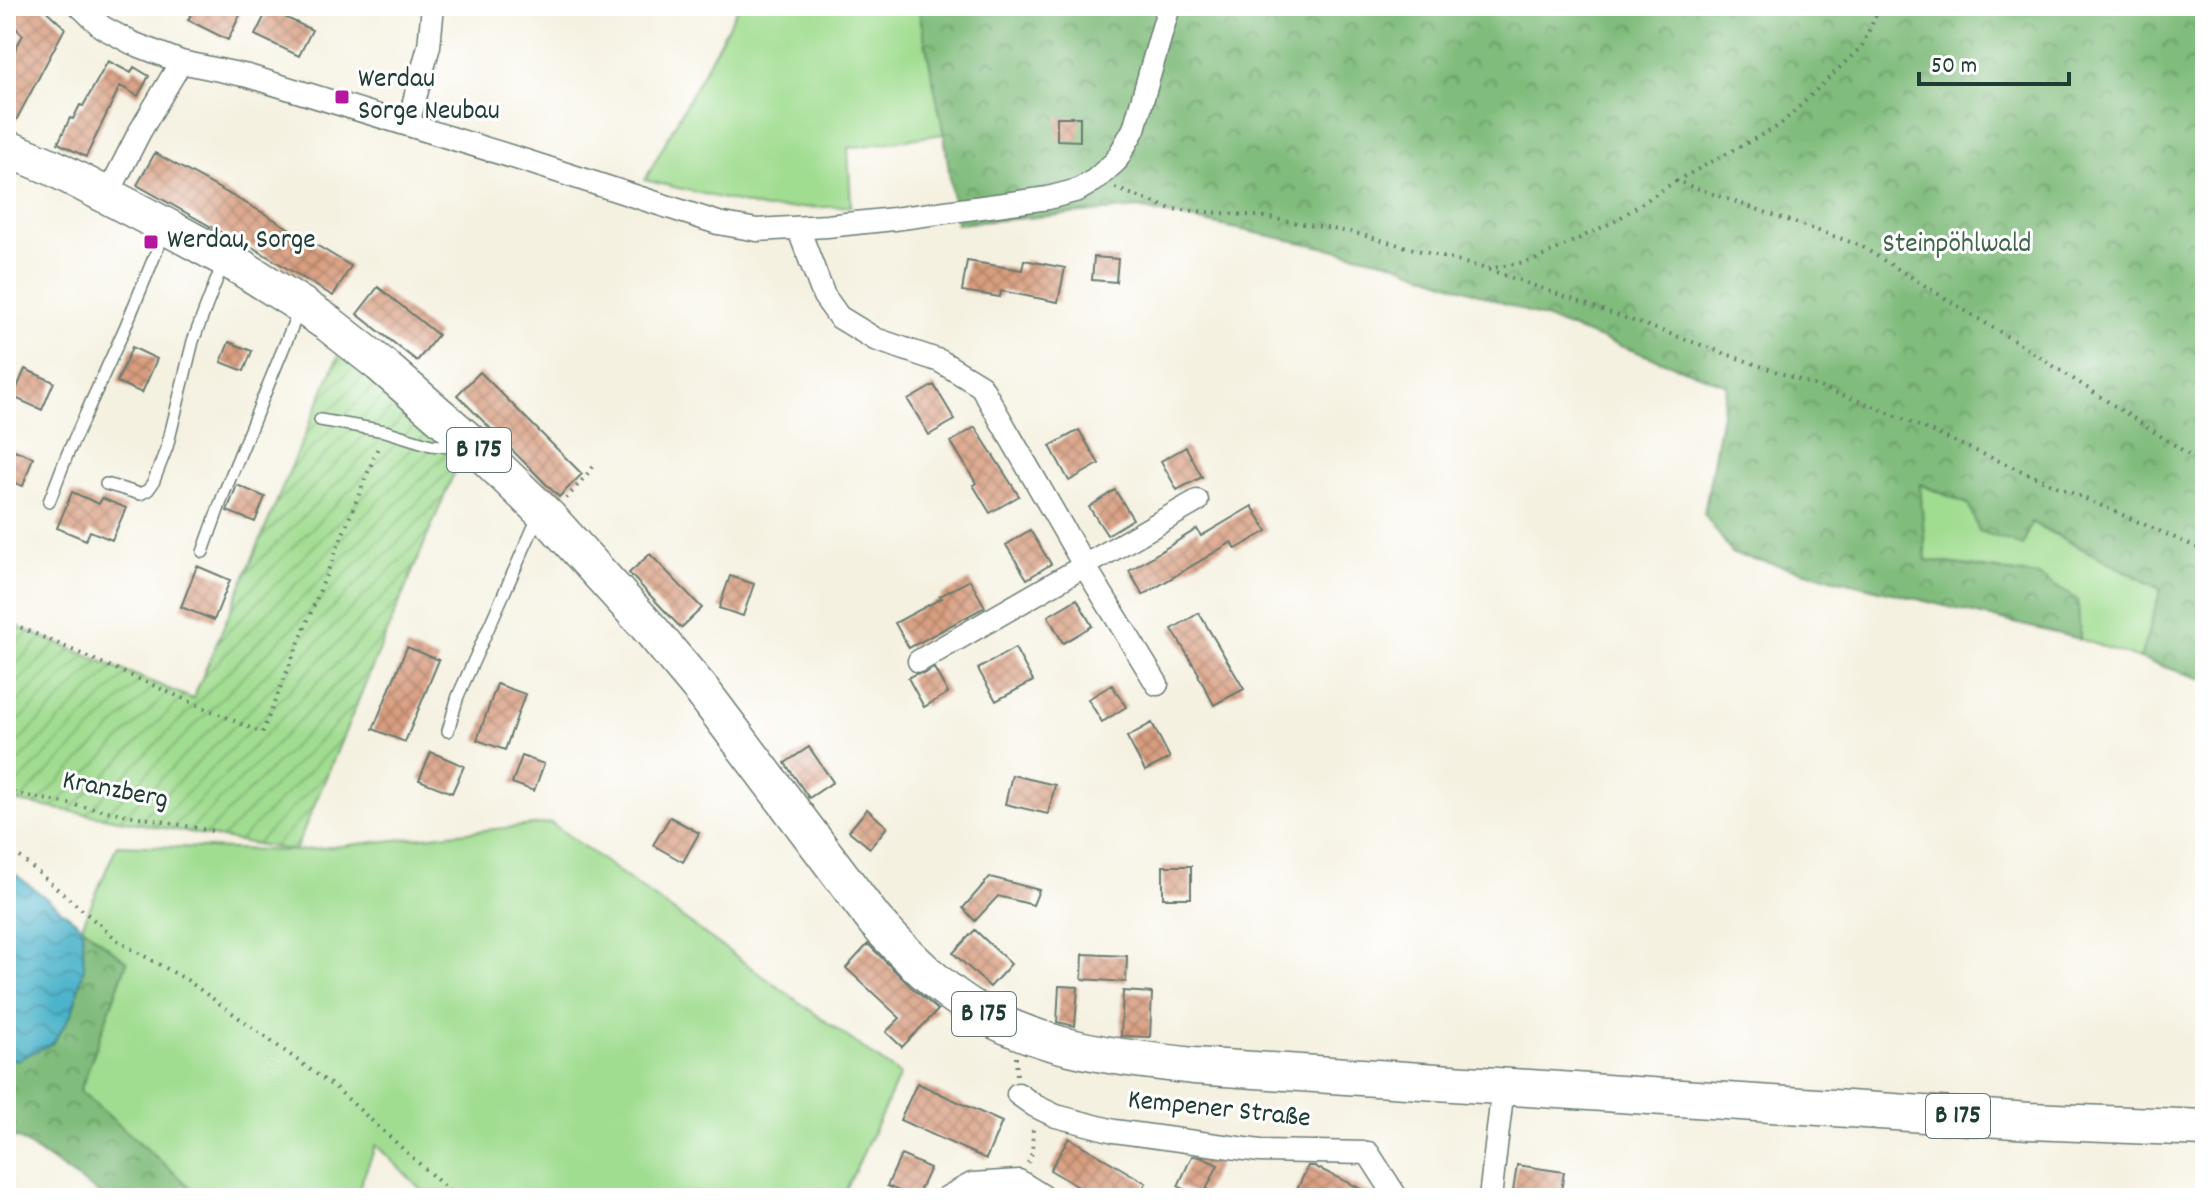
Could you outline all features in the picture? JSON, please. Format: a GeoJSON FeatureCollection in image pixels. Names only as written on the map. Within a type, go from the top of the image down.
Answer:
{"type":"FeatureCollection","features":[{"type":"Feature","properties":{"kind":"main road","name":"B 175"},"geometry":{"type":"LineString","coordinates":[[6,148],[52,167],[167,227],[301,305],[380,364],[480,451],[545,515],[651,630],[703,692],[875,921],[932,978],[981,1013],[1052,1042],[1088,1052],[1140,1060],[1503,1087],[2060,1122],[2205,1128]]}},
{"type":"Feature","properties":{"kind":"street"},"geometry":{"type":"LineString","coordinates":[[80,6],[102,27],[181,62],[248,76],[718,223],[757,230],[894,219],[1048,198],[1078,190],[1116,161],[1134,129],[1169,6]]}},
{"type":"Feature","properties":{"kind":"street"},"geometry":{"type":"LineString","coordinates":[[408,124],[429,46],[433,6]]}},
{"type":"Feature","properties":{"kind":"street"},"geometry":{"type":"LineString","coordinates":[[107,196],[139,133],[181,62]]}},
{"type":"Feature","properties":{"kind":"street"},"geometry":{"type":"LineString","coordinates":[[798,228],[824,296],[839,317],[875,339],[940,361],[981,386],[1157,684]]}},
{"type":"Feature","properties":{"kind":"street"},"geometry":{"type":"LineString","coordinates":[[919,661],[1197,501]]}},
{"type":"Feature","properties":{"kind":"street"},"geometry":{"type":"LineString","coordinates":[[1490,1198],[1503,1087]]}},
{"type":"Feature","properties":{"kind":"street","name":"Kempener Straße"},"geometry":{"type":"LineString","coordinates":[[1026,1100],[1056,1116],[1114,1131],[1260,1151],[1368,1153],[1397,1198]]}},
{"type":"Feature","properties":{"kind":"street"},"geometry":{"type":"LineString","coordinates":[[946,1198],[972,1184],[1019,1181],[1046,1198]]}},
{"type":"Feature","properties":{"kind":"lane"},"geometry":{"type":"LineString","coordinates":[[49,502],[167,227]]}},
{"type":"Feature","properties":{"kind":"lane"},"geometry":{"type":"LineString","coordinates":[[106,484],[140,494],[153,483],[167,447],[193,341],[225,258]]}},
{"type":"Feature","properties":{"kind":"lane"},"geometry":{"type":"LineString","coordinates":[[203,552],[301,305]]}},
{"type":"Feature","properties":{"kind":"lane"},"geometry":{"type":"LineString","coordinates":[[320,420],[385,431],[431,445],[480,451]]}},
{"type":"Feature","properties":{"kind":"lane"},"geometry":{"type":"LineString","coordinates":[[448,731],[458,696],[511,573],[545,515]]}},
{"type":"Feature","properties":{"kind":"path"},"geometry":{"type":"LineString","coordinates":[[1487,269],[1535,260],[1615,221],[1676,181],[1780,125],[1862,46],[1880,6]]}},
{"type":"Feature","properties":{"kind":"path"},"geometry":{"type":"LineString","coordinates":[[1095,180],[1171,209],[1258,216],[1355,233],[1487,269],[1873,406],[2205,551]]}},
{"type":"Feature","properties":{"kind":"path"},"geometry":{"type":"LineString","coordinates":[[1676,181],[1859,245],[2029,350],[2205,465]]}},
{"type":"Feature","properties":{"kind":"path"},"geometry":{"type":"LineString","coordinates":[[6,621],[262,733],[385,431]]}},
{"type":"Feature","properties":{"kind":"path"},"geometry":{"type":"LineString","coordinates":[[545,515],[594,466]]}},
{"type":"Feature","properties":{"kind":"path","name":"Kranzberg"},"geometry":{"type":"LineString","coordinates":[[6,790],[218,832]]}},
{"type":"Feature","properties":{"kind":"path"},"geometry":{"type":"LineString","coordinates":[[6,849],[20,857],[121,943],[187,980],[337,1089],[457,1198]]}},
{"type":"Feature","properties":{"kind":"path"},"geometry":{"type":"LineString","coordinates":[[1019,1181],[1032,1153],[1026,1100]]}},
{"type":"Feature","properties":{"kind":"green space"},"geometry":{"type":"Polygon","coordinates":[[[739,6],[918,6],[944,134],[848,148],[851,206],[766,209],[645,180],[739,6]]]}},
{"type":"Feature","properties":{"kind":"green space","name":"Steinpöhlwald"},"geometry":{"type":"Polygon","coordinates":[[[918,6],[2205,6],[2205,680],[2140,659],[2161,589],[2031,522],[2023,546],[1979,531],[1968,504],[1920,484],[1926,560],[2038,576],[2078,600],[2080,639],[1733,554],[1704,514],[1727,385],[1388,261],[1138,208],[956,224],[944,134],[918,6]]]}},
{"type":"Feature","properties":{"kind":"green space"},"geometry":{"type":"Polygon","coordinates":[[[340,352],[464,449],[295,851],[6,800],[6,622],[193,699],[340,352]]]}},
{"type":"Feature","properties":{"kind":"green space"},"geometry":{"type":"Polygon","coordinates":[[[1919,484],[1968,504],[2031,522],[2162,590],[2140,659],[2080,639],[2077,600],[2038,576],[1926,560],[1919,484]]]}},
{"type":"Feature","properties":{"kind":"green space"},"geometry":{"type":"Polygon","coordinates":[[[551,823],[900,1075],[842,1198],[430,1198],[376,1145],[355,1198],[203,1198],[80,1091],[127,962],[82,926],[117,845],[295,851],[551,823]]]}},
{"type":"Feature","properties":{"kind":"green space"},"geometry":{"type":"Polygon","coordinates":[[[82,926],[127,962],[80,1091],[203,1198],[106,1198],[18,1138],[6,1138],[6,1056],[17,1060],[53,1043],[72,1013],[84,968],[82,926]]]}},
{"type":"Feature","properties":{"kind":"water"},"geometry":{"type":"Polygon","coordinates":[[[6,867],[82,926],[84,968],[72,1013],[53,1043],[17,1060],[6,1056],[6,867]]]}},
{"type":"Feature","properties":{"kind":"building"},"geometry":{"type":"Polygon","coordinates":[[[6,6],[41,6],[65,28],[12,128],[6,127],[6,66],[23,35],[6,19],[6,6]]]}},
{"type":"Feature","properties":{"kind":"building"},"geometry":{"type":"Polygon","coordinates":[[[195,6],[221,6],[240,15],[228,40],[188,20],[195,6]]]}},
{"type":"Feature","properties":{"kind":"building"},"geometry":{"type":"Polygon","coordinates":[[[268,9],[312,30],[299,56],[255,35],[268,9]]]}},
{"type":"Feature","properties":{"kind":"building"},"geometry":{"type":"Polygon","coordinates":[[[108,61],[131,73],[134,67],[149,76],[138,96],[120,86],[86,157],[58,143],[70,118],[73,119],[80,105],[83,106],[108,61]]]}},
{"type":"Feature","properties":{"kind":"building"},"geometry":{"type":"Polygon","coordinates":[[[1057,117],[1080,117],[1080,141],[1057,140],[1057,117]]]}},
{"type":"Feature","properties":{"kind":"building"},"geometry":{"type":"Polygon","coordinates":[[[155,153],[351,266],[333,296],[242,241],[240,243],[137,185],[155,153]]]}},
{"type":"Feature","properties":{"kind":"building"},"geometry":{"type":"Polygon","coordinates":[[[1094,257],[1118,259],[1116,282],[1092,280],[1094,257]]]}},
{"type":"Feature","properties":{"kind":"building"},"geometry":{"type":"Polygon","coordinates":[[[1024,260],[1065,268],[1058,302],[1001,291],[1000,297],[962,291],[967,261],[1022,270],[1024,260]]]}},
{"type":"Feature","properties":{"kind":"building"},"geometry":{"type":"Polygon","coordinates":[[[378,287],[438,335],[417,361],[357,314],[378,287]]]}},
{"type":"Feature","properties":{"kind":"building"},"geometry":{"type":"Polygon","coordinates":[[[229,342],[252,351],[244,371],[221,362],[229,342]]]}},
{"type":"Feature","properties":{"kind":"building"},"geometry":{"type":"Polygon","coordinates":[[[132,347],[157,359],[142,393],[117,382],[132,347]]]}},
{"type":"Feature","properties":{"kind":"building"},"geometry":{"type":"Polygon","coordinates":[[[25,369],[54,382],[42,410],[13,397],[25,369]]]}},
{"type":"Feature","properties":{"kind":"building"},"geometry":{"type":"Polygon","coordinates":[[[480,372],[582,474],[559,497],[457,395],[480,372]]]}},
{"type":"Feature","properties":{"kind":"building"},"geometry":{"type":"Polygon","coordinates":[[[934,385],[955,420],[929,435],[908,400],[934,385]]]}},
{"type":"Feature","properties":{"kind":"building"},"geometry":{"type":"Polygon","coordinates":[[[975,427],[1019,496],[990,513],[951,442],[975,427]]]}},
{"type":"Feature","properties":{"kind":"building"},"geometry":{"type":"Polygon","coordinates":[[[1079,430],[1099,464],[1069,481],[1050,446],[1079,430]]]}},
{"type":"Feature","properties":{"kind":"building"},"geometry":{"type":"Polygon","coordinates":[[[6,447],[33,457],[23,486],[6,480],[6,447]]]}},
{"type":"Feature","properties":{"kind":"building"},"geometry":{"type":"Polygon","coordinates":[[[1186,447],[1202,477],[1177,490],[1161,461],[1186,447]]]}},
{"type":"Feature","properties":{"kind":"building"},"geometry":{"type":"Polygon","coordinates":[[[237,485],[265,497],[255,522],[227,511],[237,485]]]}},
{"type":"Feature","properties":{"kind":"building"},"geometry":{"type":"Polygon","coordinates":[[[1115,490],[1133,519],[1107,535],[1089,507],[1115,490]]]}},
{"type":"Feature","properties":{"kind":"building"},"geometry":{"type":"Polygon","coordinates":[[[72,492],[99,504],[102,498],[126,508],[112,540],[90,531],[86,540],[57,528],[72,492]]]}},
{"type":"Feature","properties":{"kind":"building"},"geometry":{"type":"Polygon","coordinates":[[[1252,506],[1267,531],[1236,549],[1232,542],[1143,595],[1129,571],[1197,529],[1201,536],[1252,506]]]}},
{"type":"Feature","properties":{"kind":"building"},"geometry":{"type":"Polygon","coordinates":[[[1030,530],[1051,564],[1027,579],[1006,545],[1030,530]]]}},
{"type":"Feature","properties":{"kind":"building"},"geometry":{"type":"Polygon","coordinates":[[[650,554],[702,608],[681,628],[629,573],[650,554]]]}},
{"type":"Feature","properties":{"kind":"building"},"geometry":{"type":"Polygon","coordinates":[[[197,566],[230,580],[214,620],[181,607],[197,566]]]}},
{"type":"Feature","properties":{"kind":"building"},"geometry":{"type":"Polygon","coordinates":[[[730,576],[754,584],[743,616],[719,608],[730,576]]]}},
{"type":"Feature","properties":{"kind":"building"},"geometry":{"type":"Polygon","coordinates":[[[970,580],[985,607],[909,648],[895,623],[970,580]]]}},
{"type":"Feature","properties":{"kind":"building"},"geometry":{"type":"Polygon","coordinates":[[[1077,599],[1092,626],[1063,643],[1048,616],[1077,599]]]}},
{"type":"Feature","properties":{"kind":"building"},"geometry":{"type":"Polygon","coordinates":[[[1199,613],[1244,689],[1214,705],[1172,629],[1199,613]]]}},
{"type":"Feature","properties":{"kind":"building"},"geometry":{"type":"Polygon","coordinates":[[[407,647],[439,660],[405,742],[373,729],[407,647]]]}},
{"type":"Feature","properties":{"kind":"building"},"geometry":{"type":"Polygon","coordinates":[[[1015,648],[1033,681],[996,701],[978,669],[1015,648]]]}},
{"type":"Feature","properties":{"kind":"building"},"geometry":{"type":"Polygon","coordinates":[[[934,668],[948,693],[924,707],[908,678],[934,668]]]}},
{"type":"Feature","properties":{"kind":"building"},"geometry":{"type":"Polygon","coordinates":[[[497,684],[525,694],[505,750],[477,740],[497,684]]]}},
{"type":"Feature","properties":{"kind":"building"},"geometry":{"type":"Polygon","coordinates":[[[1112,685],[1126,707],[1102,722],[1088,699],[1112,685]]]}},
{"type":"Feature","properties":{"kind":"building"},"geometry":{"type":"Polygon","coordinates":[[[1152,723],[1170,758],[1145,771],[1127,737],[1152,723]]]}},
{"type":"Feature","properties":{"kind":"building"},"geometry":{"type":"Polygon","coordinates":[[[809,747],[833,782],[809,798],[785,763],[809,747]]]}},
{"type":"Feature","properties":{"kind":"building"},"geometry":{"type":"Polygon","coordinates":[[[431,752],[464,766],[452,793],[419,780],[431,752]]]}},
{"type":"Feature","properties":{"kind":"building"},"geometry":{"type":"Polygon","coordinates":[[[522,756],[544,764],[534,791],[512,783],[522,756]]]}},
{"type":"Feature","properties":{"kind":"building"},"geometry":{"type":"Polygon","coordinates":[[[1012,775],[1055,785],[1048,814],[1005,804],[1012,775]]]}},
{"type":"Feature","properties":{"kind":"building"},"geometry":{"type":"Polygon","coordinates":[[[867,809],[887,827],[870,848],[849,831],[867,809]]]}},
{"type":"Feature","properties":{"kind":"building"},"geometry":{"type":"Polygon","coordinates":[[[670,817],[699,833],[683,862],[653,845],[670,817]]]}},
{"type":"Feature","properties":{"kind":"building"},"geometry":{"type":"Polygon","coordinates":[[[1163,866],[1191,866],[1191,898],[1163,898],[1163,866]]]}},
{"type":"Feature","properties":{"kind":"building"},"geometry":{"type":"Polygon","coordinates":[[[990,877],[1039,890],[1033,905],[998,896],[975,921],[963,908],[990,877]]]}},
{"type":"Feature","properties":{"kind":"building"},"geometry":{"type":"Polygon","coordinates":[[[975,930],[1011,964],[990,987],[953,953],[975,930]]]}},
{"type":"Feature","properties":{"kind":"building"},"geometry":{"type":"Polygon","coordinates":[[[868,944],[938,1010],[902,1047],[886,1032],[900,1018],[846,968],[868,944]]]}},
{"type":"Feature","properties":{"kind":"building"},"geometry":{"type":"Polygon","coordinates":[[[1083,954],[1127,956],[1126,982],[1082,979],[1083,954]]]}},
{"type":"Feature","properties":{"kind":"building"},"geometry":{"type":"Polygon","coordinates":[[[1059,986],[1078,987],[1075,1026],[1057,1022],[1059,986]]]}},
{"type":"Feature","properties":{"kind":"building"},"geometry":{"type":"Polygon","coordinates":[[[1123,991],[1152,993],[1150,1037],[1121,1036],[1123,991]]]}},
{"type":"Feature","properties":{"kind":"building"},"geometry":{"type":"Polygon","coordinates":[[[917,1083],[1002,1122],[986,1159],[900,1120],[917,1083]]]}},
{"type":"Feature","properties":{"kind":"building"},"geometry":{"type":"Polygon","coordinates":[[[1069,1138],[1146,1183],[1137,1198],[1097,1198],[1050,1170],[1069,1138]]]}},
{"type":"Feature","properties":{"kind":"building"},"geometry":{"type":"Polygon","coordinates":[[[901,1155],[930,1168],[916,1198],[887,1186],[901,1155]]]}},
{"type":"Feature","properties":{"kind":"building"},"geometry":{"type":"Polygon","coordinates":[[[1192,1156],[1218,1165],[1202,1198],[1178,1186],[1192,1156]]]}},
{"type":"Feature","properties":{"kind":"building"},"geometry":{"type":"Polygon","coordinates":[[[1517,1165],[1564,1172],[1560,1198],[1512,1198],[1517,1165]]]}},
{"type":"Feature","properties":{"kind":"building"},"geometry":{"type":"Polygon","coordinates":[[[1308,1166],[1314,1166],[1380,1198],[1293,1198],[1308,1166]]]}},
{"type":"Feature","properties":{"kind":"place","name":"Werdau Sorge Neubau"},"geometry":{"type":"Point","coordinates":[342,97]}},
{"type":"Feature","properties":{"kind":"place","name":"Werdau, Sorge"},"geometry":{"type":"Point","coordinates":[151,242]}}]}
